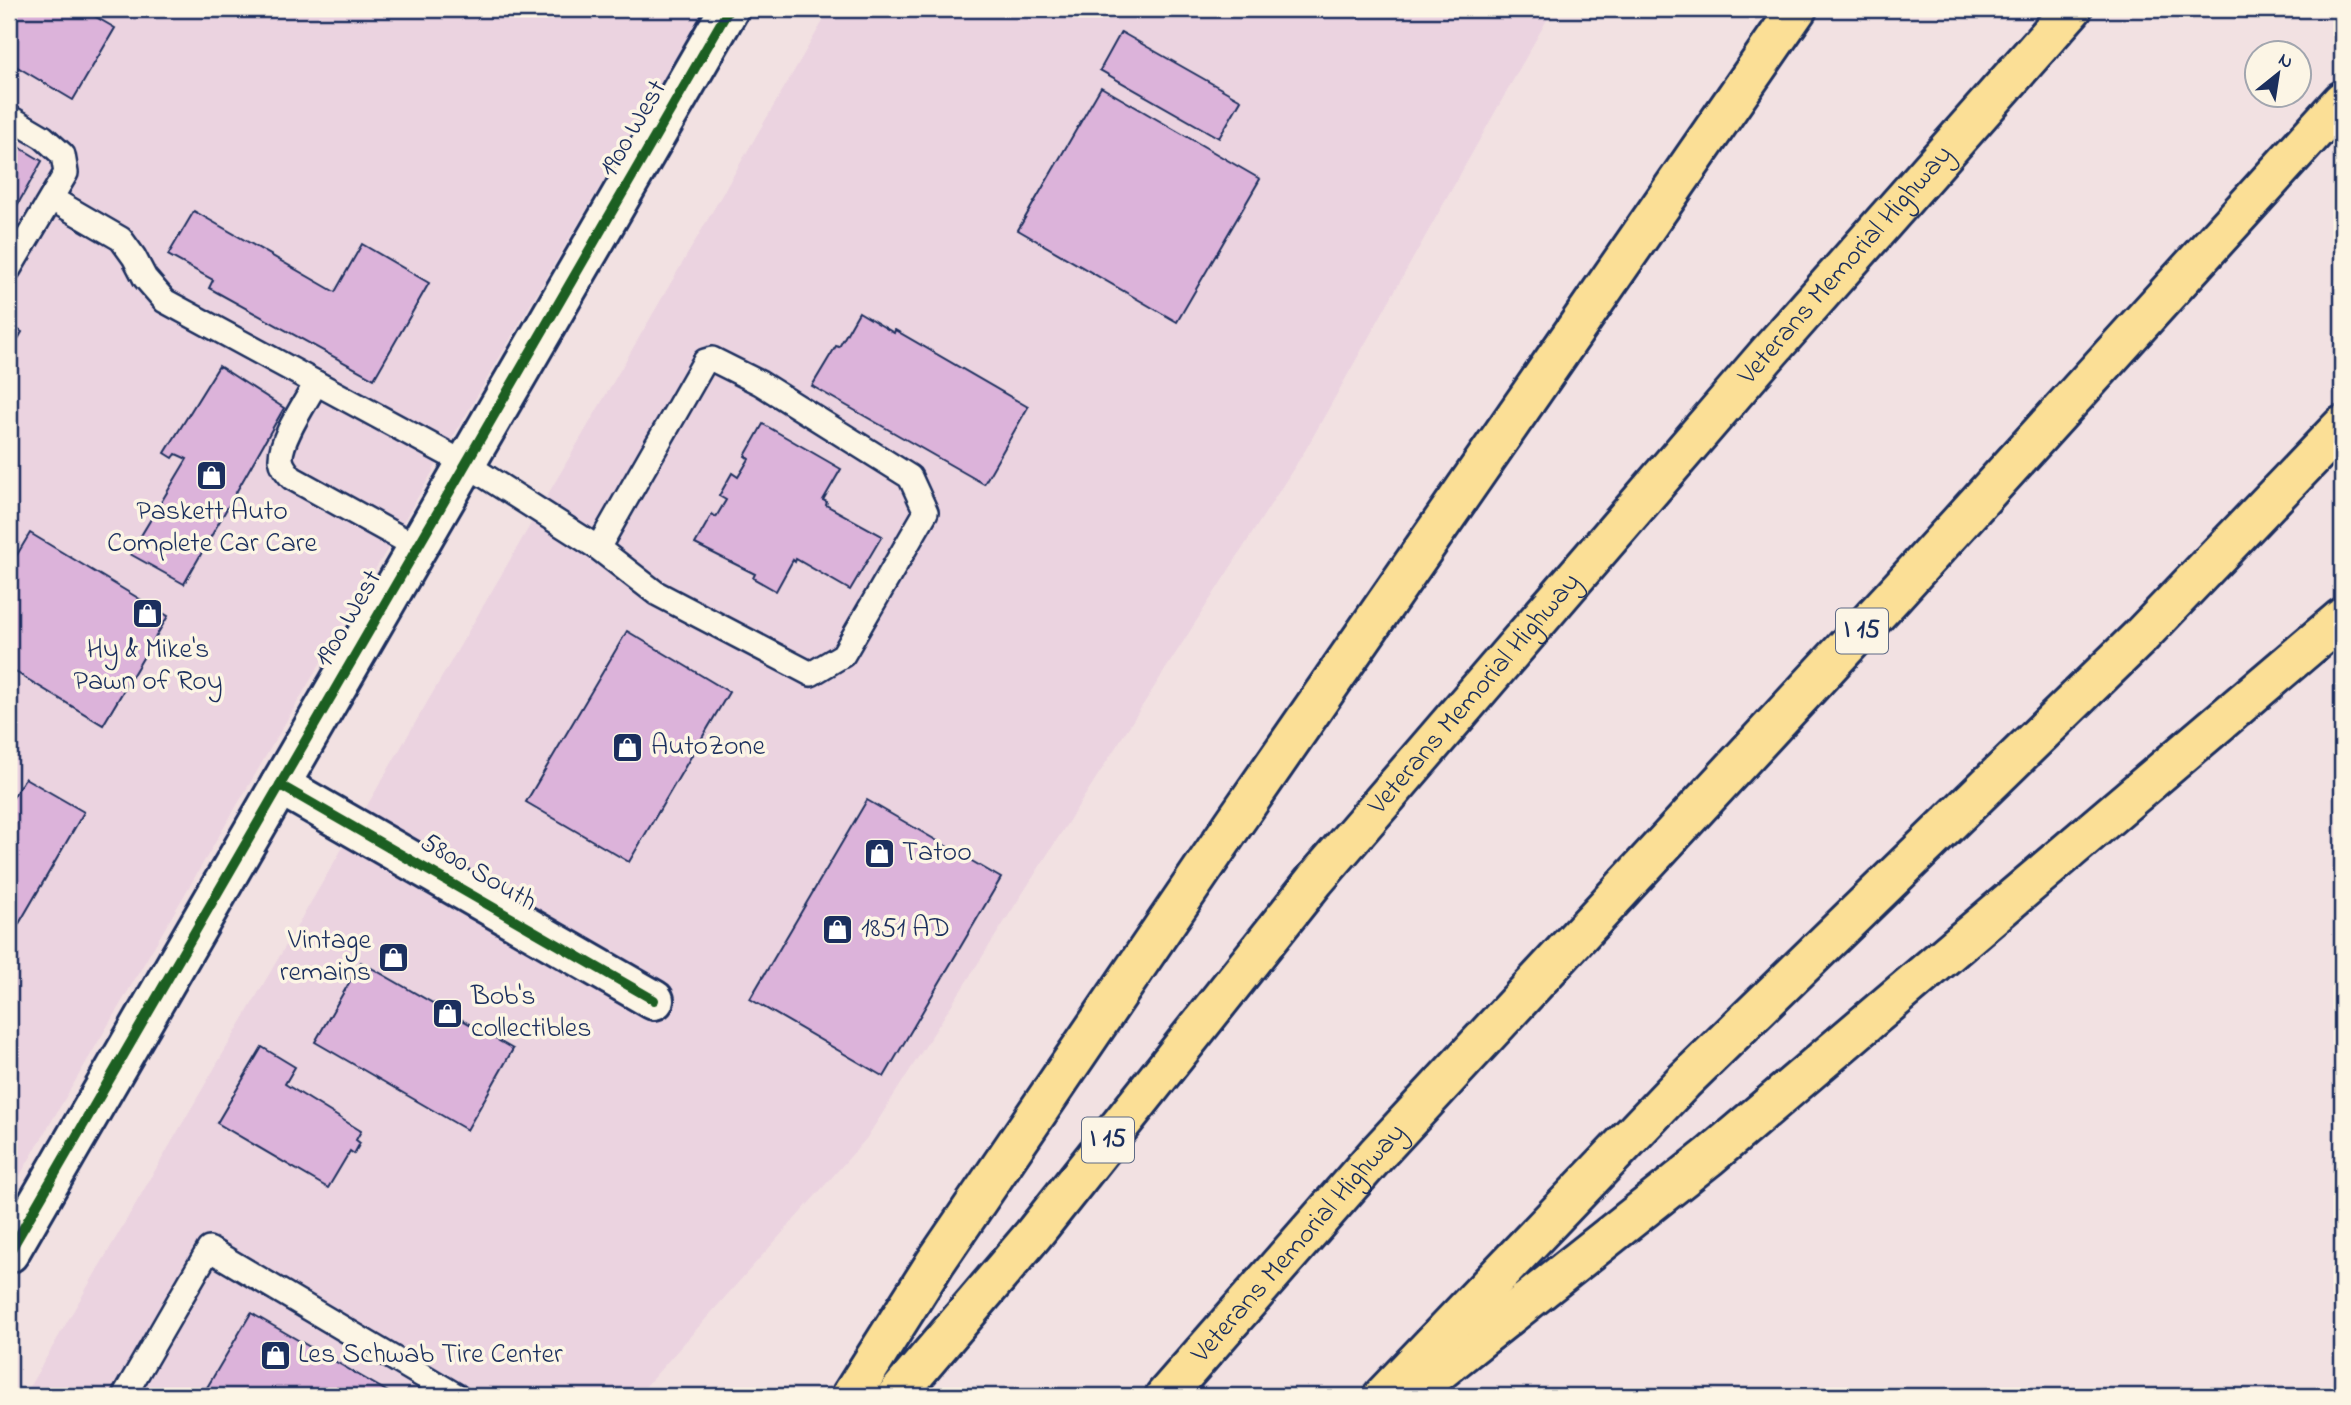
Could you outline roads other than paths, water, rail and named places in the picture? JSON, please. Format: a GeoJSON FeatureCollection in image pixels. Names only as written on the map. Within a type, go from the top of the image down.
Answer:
{"type":"FeatureCollection","features":[{"type":"Feature","properties":{"kind":"highway"},"geometry":{"type":"LineString","coordinates":[[851,1396],[935,1263],[1234,823],[1797,9]]}},
{"type":"Feature","properties":{"kind":"highway","name":"Veterans Memorial Highway"},"geometry":{"type":"LineString","coordinates":[[896,1396],[1033,1235],[1315,880],[1770,351],[2072,9]]}},
{"type":"Feature","properties":{"kind":"highway","name":"Veterans Memorial Highway"},"geometry":{"type":"LineString","coordinates":[[1165,1396],[1376,1155],[1894,596],[2342,101]]}},
{"type":"Feature","properties":{"kind":"highway"},"geometry":{"type":"LineString","coordinates":[[1383,1396],[1683,1082],[2140,637],[2342,426]]}},
{"type":"Feature","properties":{"kind":"highway"},"geometry":{"type":"LineString","coordinates":[[1408,1396],[1710,1156],[2342,618]]}},
{"type":"Feature","properties":{"kind":"main road","name":"1900 West"},"geometry":{"type":"LineString","coordinates":[[9,1253],[729,9]]}},
{"type":"Feature","properties":{"kind":"main road","name":"5800 South"},"geometry":{"type":"LineString","coordinates":[[280,785],[654,1000]]}},
{"type":"Feature","properties":{"kind":"lane"},"geometry":{"type":"LineString","coordinates":[[9,117],[43,136],[62,155],[66,173],[9,269]]}},
{"type":"Feature","properties":{"kind":"lane"},"geometry":{"type":"LineString","coordinates":[[51,199],[121,239],[145,278],[165,301],[466,464],[598,548],[656,593],[811,674],[843,655],[926,512],[910,477],[760,383],[712,359],[705,361],[598,548]]}},
{"type":"Feature","properties":{"kind":"lane"},"geometry":{"type":"LineString","coordinates":[[316,383],[282,446],[281,462],[285,471],[292,478],[417,547]]}},
{"type":"Feature","properties":{"kind":"lane"},"geometry":{"type":"LineString","coordinates":[[124,1396],[209,1249],[457,1396]]}},
{"type":"Feature","properties":{"kind":"place","name":"Paskett Auto Complete Car Care"},"geometry":{"type":"Point","coordinates":[212,475]}},
{"type":"Feature","properties":{"kind":"place","name":"Hy & Mike's Pawn of Roy"},"geometry":{"type":"Point","coordinates":[148,613]}},
{"type":"Feature","properties":{"kind":"place","name":"AutoZone"},"geometry":{"type":"Point","coordinates":[628,747]}},
{"type":"Feature","properties":{"kind":"place","name":"Tatoo"},"geometry":{"type":"Point","coordinates":[879,853]}},
{"type":"Feature","properties":{"kind":"place","name":"1851 AD"},"geometry":{"type":"Point","coordinates":[838,929]}},
{"type":"Feature","properties":{"kind":"place","name":"Vintage remains"},"geometry":{"type":"Point","coordinates":[394,957]}},
{"type":"Feature","properties":{"kind":"place","name":"Bob's collectibles"},"geometry":{"type":"Point","coordinates":[448,1013]}},
{"type":"Feature","properties":{"kind":"place","name":"Les Schwab Tire Center"},"geometry":{"type":"Point","coordinates":[275,1355]}}]}
